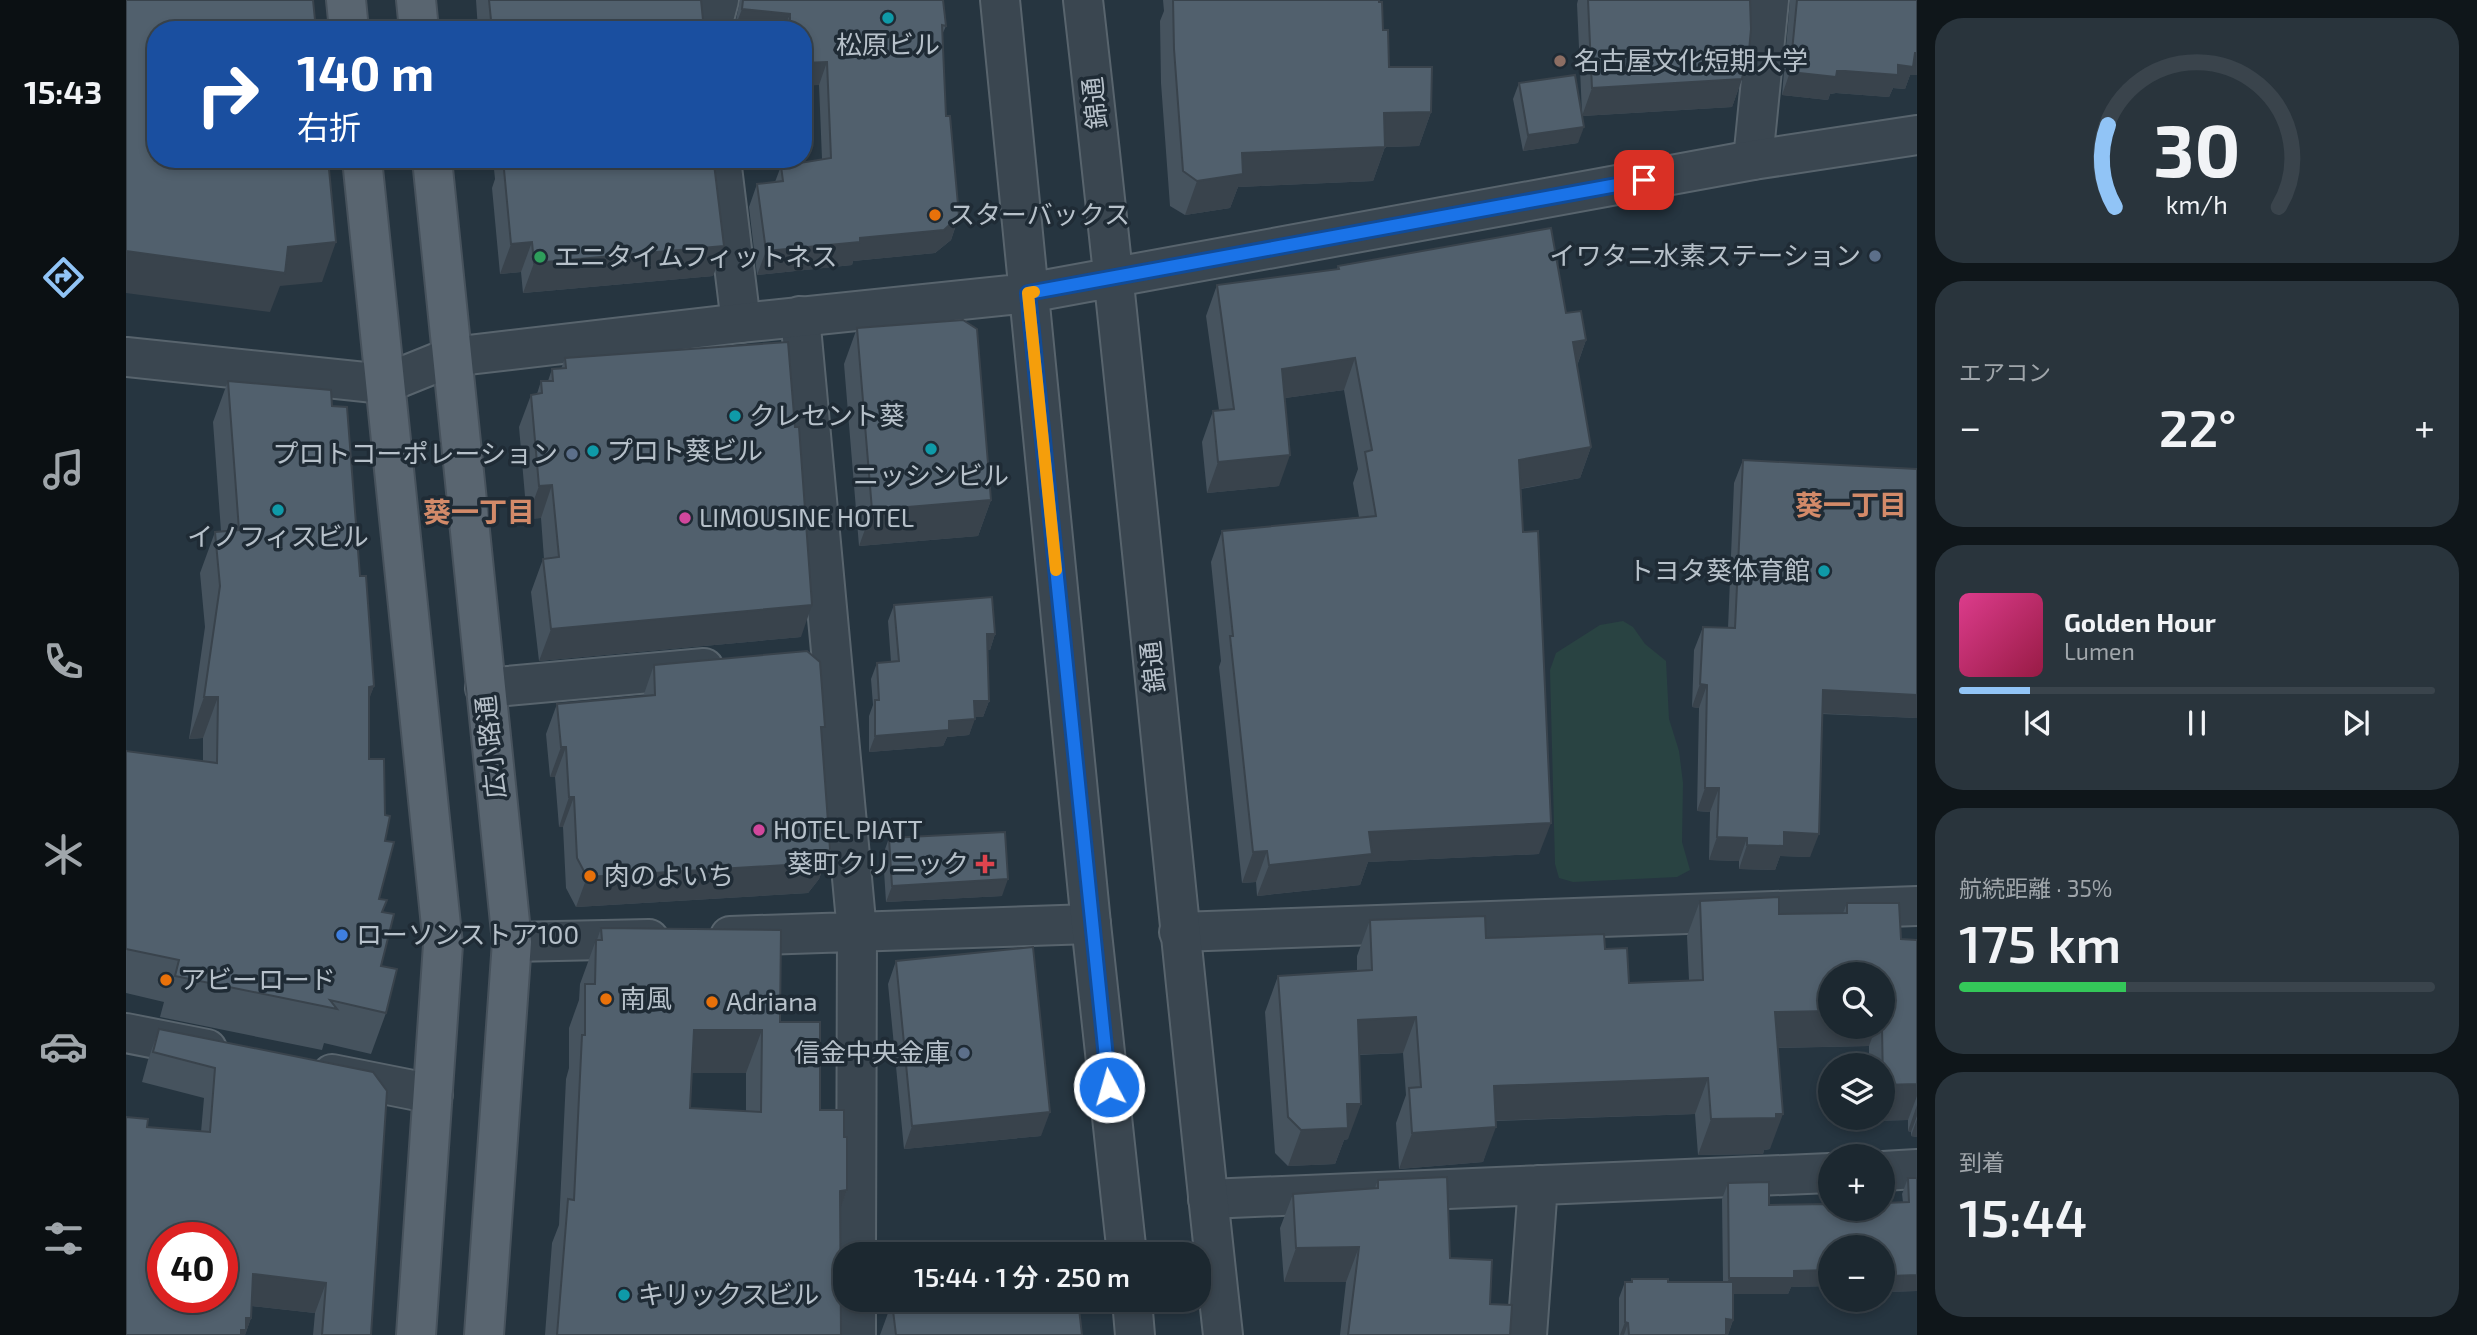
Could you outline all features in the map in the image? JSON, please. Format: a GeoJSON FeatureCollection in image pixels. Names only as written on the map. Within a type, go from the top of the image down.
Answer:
{"type":"FeatureCollection","features":[{"type":"Feature","properties":{"kind":"main road"},"geometry":{"type":"LineString","coordinates":[[346,0],[348,21]]}},
{"type":"Feature","properties":{"kind":"main road"},"geometry":{"type":"LineString","coordinates":[[416,0],[418,21]]}},
{"type":"Feature","properties":{"kind":"main road"},"geometry":{"type":"LineString","coordinates":[[363,168],[443,945],[416,1335]]}},
{"type":"Feature","properties":{"kind":"main road","name":"広小路通"},"geometry":{"type":"LineString","coordinates":[[433,168],[512,942],[484,1335]]}},
{"type":"Feature","properties":{"kind":"street"},"geometry":{"type":"LineString","coordinates":[[713,21],[719,0]]}},
{"type":"Feature","properties":{"kind":"street"},"geometry":{"type":"LineString","coordinates":[[1000,0],[1091,924],[1126,1242]]}},
{"type":"Feature","properties":{"kind":"street","name":"錦通"},"geometry":{"type":"LineString","coordinates":[[1083,0],[1115,278],[1179,932],[1223,1335]]}},
{"type":"Feature","properties":{"kind":"street"},"geometry":{"type":"LineString","coordinates":[[1753,160],[1769,0]]}},
{"type":"Feature","properties":{"kind":"street"},"geometry":{"type":"LineString","coordinates":[[126,357],[384,384],[451,357],[1028,293],[1753,160],[1917,135]]}},
{"type":"Feature","properties":{"kind":"street"},"geometry":{"type":"LineString","coordinates":[[722,168],[741,323]]}},
{"type":"Feature","properties":{"kind":"street"},"geometry":{"type":"LineString","coordinates":[[800,317],[857,932],[856,1242]]}},
{"type":"Feature","properties":{"kind":"street"},"geometry":{"type":"LineString","coordinates":[[791,660],[832,656]]}},
{"type":"Feature","properties":{"kind":"street"},"geometry":{"type":"LineString","coordinates":[[485,688],[737,665]]}},
{"type":"Feature","properties":{"kind":"street"},"geometry":{"type":"LineString","coordinates":[[1179,932],[1917,906]]}},
{"type":"Feature","properties":{"kind":"street"},"geometry":{"type":"LineString","coordinates":[[512,942],[1091,924]]}},
{"type":"Feature","properties":{"kind":"street"},"geometry":{"type":"LineString","coordinates":[[126,1033],[246,1057]]}},
{"type":"Feature","properties":{"kind":"street"},"geometry":{"type":"LineString","coordinates":[[300,1068],[433,1094]]}},
{"type":"Feature","properties":{"kind":"street"},"geometry":{"type":"LineString","coordinates":[[1895,1170],[1917,1169]]}},
{"type":"Feature","properties":{"kind":"street"},"geometry":{"type":"LineString","coordinates":[[1208,1199],[1818,1173]]}},
{"type":"Feature","properties":{"kind":"street"},"geometry":{"type":"LineString","coordinates":[[1527,1335],[1538,1185]]}},
{"type":"Feature","properties":{"kind":"street"},"geometry":{"type":"LineString","coordinates":[[856,1312],[856,1335]]}},
{"type":"Feature","properties":{"kind":"street"},"geometry":{"type":"LineString","coordinates":[[1133,1312],[1135,1335]]}},
{"type":"Feature","properties":{"kind":"green space"},"geometry":{"type":"Polygon","coordinates":[[[1623,621],[1633,627],[1645,644],[1666,661],[1669,719],[1679,751],[1683,783],[1682,842],[1690,870],[1677,877],[1573,882],[1559,878],[1555,864],[1550,670],[1556,653],[1600,625],[1623,621]]]}},
{"type":"Feature","properties":{"kind":"building"},"geometry":{"type":"Polygon","coordinates":[[[126,0],[313,0],[315,21],[147,21],[147,168],[329,168],[336,242],[288,247],[285,273],[126,251],[126,0]]]}},
{"type":"Feature","properties":{"kind":"building"},"geometry":{"type":"Polygon","coordinates":[[[489,0],[701,0],[703,21],[491,21],[489,0]]]}},
{"type":"Feature","properties":{"kind":"building"},"geometry":{"type":"Polygon","coordinates":[[[743,0],[943,0],[946,26],[942,25],[946,116],[950,116],[959,216],[944,230],[766,251],[757,184],[783,181],[781,168],[812,168],[812,161],[831,158],[827,62],[812,63],[812,21],[790,21],[790,14],[742,9],[743,0]]]}},
{"type":"Feature","properties":{"kind":"building"},"geometry":{"type":"Polygon","coordinates":[[[1173,0],[1379,0],[1382,2],[1383,30],[1388,30],[1389,67],[1432,67],[1431,112],[1384,113],[1385,147],[1242,153],[1243,174],[1197,181],[1183,171],[1173,0]]]}},
{"type":"Feature","properties":{"kind":"building"},"geometry":{"type":"Polygon","coordinates":[[[1588,0],[1750,0],[1748,62],[1745,62],[1742,79],[1592,88],[1588,0]]]}},
{"type":"Feature","properties":{"kind":"building"},"geometry":{"type":"Polygon","coordinates":[[[1797,0],[1917,0],[1917,53],[1913,67],[1898,65],[1898,75],[1837,71],[1836,77],[1790,72],[1797,0]]]}},
{"type":"Feature","properties":{"kind":"building"},"geometry":{"type":"Polygon","coordinates":[[[1575,75],[1584,127],[1528,135],[1519,83],[1575,75]]]}},
{"type":"Feature","properties":{"kind":"building"},"geometry":{"type":"Polygon","coordinates":[[[504,168],[714,168],[724,246],[534,263],[532,242],[511,244],[504,168]]]}},
{"type":"Feature","properties":{"kind":"building"},"geometry":{"type":"Polygon","coordinates":[[[1551,228],[1566,313],[1581,311],[1586,340],[1573,342],[1591,447],[1519,460],[1523,532],[1538,531],[1551,823],[1369,832],[1372,854],[1269,865],[1267,851],[1253,852],[1230,636],[1233,636],[1222,531],[1376,516],[1365,452],[1372,450],[1355,358],[1282,369],[1290,455],[1218,462],[1213,411],[1234,409],[1217,285],[1339,269],[1338,266],[1551,228]]]}},
{"type":"Feature","properties":{"kind":"building"},"geometry":{"type":"Polygon","coordinates":[[[963,320],[977,329],[991,500],[872,510],[857,328],[963,320]]]}},
{"type":"Feature","properties":{"kind":"building"},"geometry":{"type":"Polygon","coordinates":[[[788,342],[795,427],[799,427],[812,605],[551,629],[543,559],[559,557],[552,485],[539,486],[531,395],[542,393],[541,381],[553,381],[552,369],[566,368],[565,358],[788,342]]]}},
{"type":"Feature","properties":{"kind":"building"},"geometry":{"type":"Polygon","coordinates":[[[228,381],[331,390],[332,406],[347,407],[360,576],[366,576],[374,686],[369,687],[369,759],[384,759],[385,815],[390,816],[385,841],[394,842],[379,899],[387,900],[382,912],[394,914],[381,966],[397,969],[386,1013],[330,1000],[337,1009],[175,976],[179,960],[126,949],[126,751],[217,763],[218,697],[204,697],[220,586],[215,532],[239,530],[228,381]]]}},
{"type":"Feature","properties":{"kind":"building","name":"トヨタ葵体育館"},"geometry":{"type":"Polygon","coordinates":[[[1743,460],[1917,469],[1917,695],[1823,690],[1819,834],[1784,832],[1784,846],[1747,845],[1747,838],[1717,837],[1719,788],[1705,788],[1707,685],[1700,684],[1703,627],[1735,628],[1743,460]]]}},
{"type":"Feature","properties":{"kind":"building"},"geometry":{"type":"Polygon","coordinates":[[[992,597],[995,634],[987,634],[989,701],[974,701],[975,719],[949,721],[949,730],[875,736],[875,700],[879,700],[877,663],[899,661],[894,605],[992,597]]]}},
{"type":"Feature","properties":{"kind":"building"},"geometry":{"type":"Polygon","coordinates":[[[807,651],[820,662],[825,727],[821,727],[830,849],[819,863],[587,877],[577,858],[574,797],[569,797],[566,747],[561,747],[557,704],[655,695],[654,665],[807,651]]]}},
{"type":"Feature","properties":{"kind":"building"},"geometry":{"type":"Polygon","coordinates":[[[1005,832],[1008,879],[892,886],[889,838],[1005,832]]]}},
{"type":"Feature","properties":{"kind":"building"},"geometry":{"type":"Polygon","coordinates":[[[1779,897],[1779,914],[1847,913],[1847,903],[1899,903],[1901,939],[1917,940],[1917,1084],[1895,1085],[1895,1053],[1882,1053],[1882,1039],[1895,1039],[1895,962],[1818,962],[1818,1011],[1775,1012],[1783,1114],[1776,1114],[1776,1118],[1711,1119],[1708,1078],[1494,1086],[1496,1127],[1412,1133],[1409,1088],[1421,1087],[1416,1017],[1358,1020],[1361,1104],[1347,1104],[1348,1128],[1301,1130],[1288,1117],[1278,976],[1372,970],[1370,920],[1485,916],[1486,938],[1604,934],[1605,949],[1627,948],[1629,983],[1703,980],[1700,901],[1779,897]]]}},
{"type":"Feature","properties":{"kind":"building"},"geometry":{"type":"Polygon","coordinates":[[[601,928],[781,930],[780,1022],[820,1022],[820,1110],[844,1110],[847,1190],[840,1191],[840,1242],[833,1242],[833,1312],[841,1312],[841,1335],[557,1335],[568,1199],[574,1200],[582,1035],[585,1035],[585,984],[595,984],[596,940],[602,940],[601,928]],[[694,1030],[690,1108],[761,1112],[762,1030],[694,1030]]]}},
{"type":"Feature","properties":{"kind":"building"},"geometry":{"type":"Polygon","coordinates":[[[1033,947],[1050,1112],[912,1126],[896,961],[1033,947]]]}},
{"type":"Feature","properties":{"kind":"building"},"geometry":{"type":"Polygon","coordinates":[[[159,1029],[373,1072],[387,1091],[371,1335],[322,1335],[326,1283],[253,1274],[251,1318],[246,1318],[246,1330],[241,1330],[241,1335],[126,1335],[126,1117],[148,1119],[147,1127],[210,1132],[215,1068],[153,1052],[159,1029]]]}},
{"type":"Feature","properties":{"kind":"building"},"geometry":{"type":"Polygon","coordinates":[[[1447,1177],[1450,1258],[1492,1260],[1490,1304],[1512,1305],[1510,1335],[1348,1335],[1359,1247],[1296,1248],[1293,1194],[1378,1188],[1378,1180],[1447,1177]]]}},
{"type":"Feature","properties":{"kind":"building"},"geometry":{"type":"Polygon","coordinates":[[[1908,1178],[1917,1178],[1917,1275],[1895,1276],[1895,1235],[1818,1235],[1818,1270],[1794,1271],[1794,1278],[1729,1278],[1728,1183],[1769,1182],[1769,1205],[1818,1204],[1818,1221],[1895,1221],[1895,1203],[1909,1202],[1908,1178]]]}},
{"type":"Feature","properties":{"kind":"building"},"geometry":{"type":"Polygon","coordinates":[[[1632,1279],[1733,1282],[1733,1320],[1726,1319],[1726,1335],[1629,1335],[1628,1323],[1625,1322],[1625,1282],[1632,1282],[1632,1279]]]}},
{"type":"Feature","properties":{"kind":"building"},"geometry":{"type":"Polygon","coordinates":[[[893,1312],[1079,1312],[1082,1335],[896,1335],[893,1312]]]}},
{"type":"Feature","properties":{"kind":"slow traffic"},"geometry":{"type":"LineString","coordinates":[[1034,292],[1028,293],[1056,570]]}},
{"type":"Feature","properties":{"kind":"place","name":"松原ビル"},"geometry":{"type":"Point","coordinates":[888,18]}},
{"type":"Feature","properties":{"kind":"place","name":"名古屋文化短期大学"},"geometry":{"type":"Point","coordinates":[1560,61]}},
{"type":"Feature","properties":{"kind":"place","name":"スターバックス"},"geometry":{"type":"Point","coordinates":[935,215]}},
{"type":"Feature","properties":{"kind":"place","name":"イワタニ水素ステーション"},"geometry":{"type":"Point","coordinates":[1875,256]}},
{"type":"Feature","properties":{"kind":"place","name":"エニタイムフィットネス"},"geometry":{"type":"Point","coordinates":[540,257]}},
{"type":"Feature","properties":{"kind":"place","name":"クレセント葵"},"geometry":{"type":"Point","coordinates":[735,416]}},
{"type":"Feature","properties":{"kind":"place","name":"ニッシンビル"},"geometry":{"type":"Point","coordinates":[931,449]}},
{"type":"Feature","properties":{"kind":"place","name":"プロト葵ビル"},"geometry":{"type":"Point","coordinates":[593,451]}},
{"type":"Feature","properties":{"kind":"place","name":"プロトコーポレーション"},"geometry":{"type":"Point","coordinates":[572,454]}},
{"type":"Feature","properties":{"kind":"place","name":"イノフィスビル"},"geometry":{"type":"Point","coordinates":[278,510]}},
{"type":"Feature","properties":{"kind":"place","name":"LIMOUSINE HOTEL"},"geometry":{"type":"Point","coordinates":[685,518]}},
{"type":"Feature","properties":{"kind":"place","name":"トヨタ葵体育館"},"geometry":{"type":"Point","coordinates":[1824,571]}},
{"type":"Feature","properties":{"kind":"place","name":"HOTEL PIATT"},"geometry":{"type":"Point","coordinates":[759,830]}},
{"type":"Feature","properties":{"kind":"place","name":"葵町クリニック"},"geometry":{"type":"Point","coordinates":[985,864]}},
{"type":"Feature","properties":{"kind":"place","name":"肉のよいち"},"geometry":{"type":"Point","coordinates":[590,876]}},
{"type":"Feature","properties":{"kind":"place","name":"ローソンストア100"},"geometry":{"type":"Point","coordinates":[342,935]}},
{"type":"Feature","properties":{"kind":"place","name":"アビーロード"},"geometry":{"type":"Point","coordinates":[166,980]}},
{"type":"Feature","properties":{"kind":"place","name":"南風"},"geometry":{"type":"Point","coordinates":[606,999]}},
{"type":"Feature","properties":{"kind":"place","name":"Adriana"},"geometry":{"type":"Point","coordinates":[712,1002]}},
{"type":"Feature","properties":{"kind":"place","name":"信金中央金庫"},"geometry":{"type":"Point","coordinates":[964,1053]}},
{"type":"Feature","properties":{"kind":"place","name":"キリックスビル"},"geometry":{"type":"Point","coordinates":[624,1295]}},
{"type":"Feature","properties":{"kind":"district","name":"葵一丁目"},"geometry":{"type":"Point","coordinates":[1851,505]}},
{"type":"Feature","properties":{"kind":"district","name":"葵一丁目"},"geometry":{"type":"Point","coordinates":[479,512]}},
{"type":"Feature","properties":{"kind":"route"},"geometry":{"type":"LineString","coordinates":[[1109,1087],[1028,293],[1644,180]]}}]}
